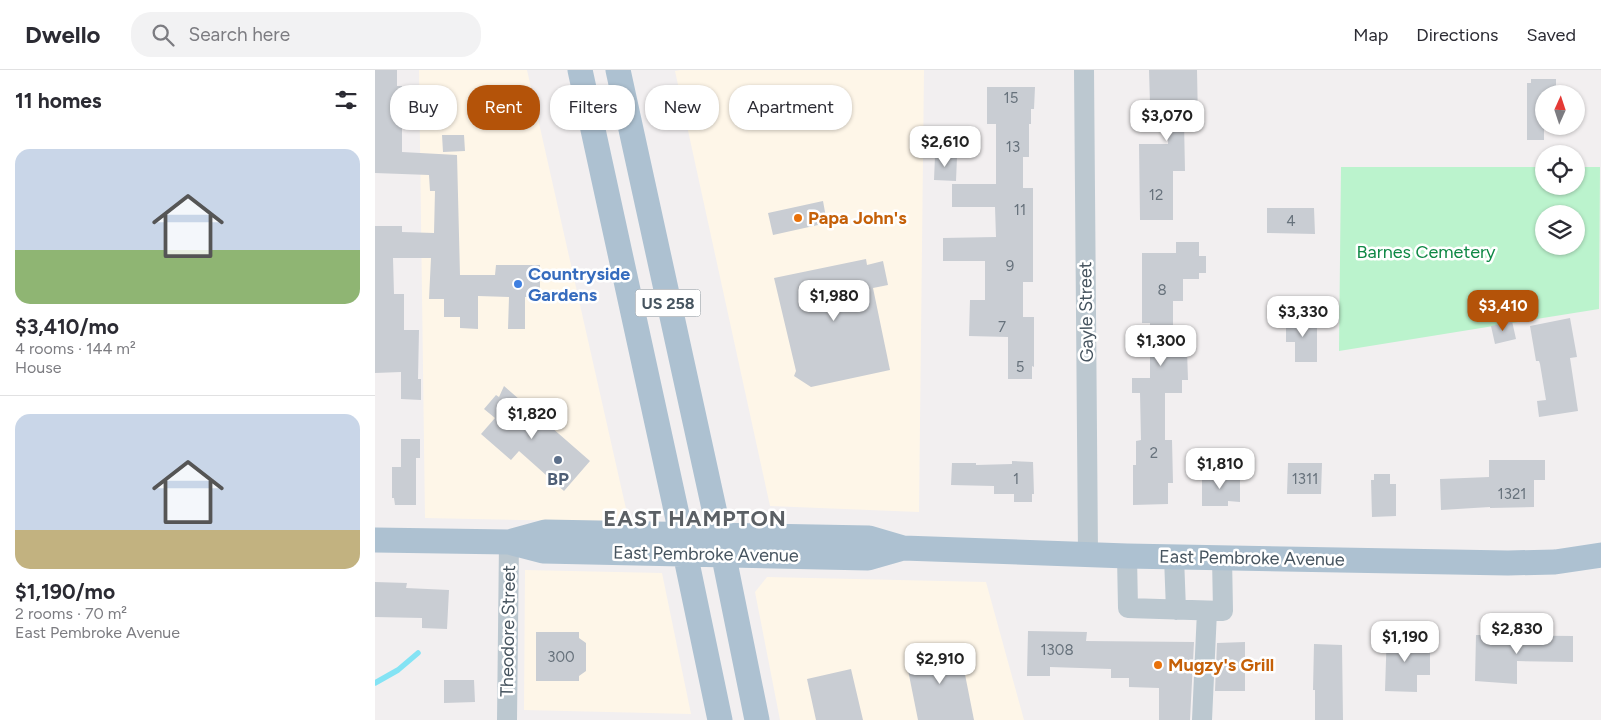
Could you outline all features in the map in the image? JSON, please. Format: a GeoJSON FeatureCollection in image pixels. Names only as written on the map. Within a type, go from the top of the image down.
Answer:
{"type":"FeatureCollection","features":[{"type":"Feature","properties":{"kind":"main road","name":"US 258"},"geometry":{"type":"LineString","coordinates":[[580,70],[720,720]]}},
{"type":"Feature","properties":{"kind":"main road","name":"US 258"},"geometry":{"type":"LineString","coordinates":[[618,70],[721,544],[757,720]]}},
{"type":"Feature","properties":{"kind":"main road","name":"East Pembroke Avenue"},"geometry":{"type":"LineString","coordinates":[[375,540],[509,542],[543,551],[869,538],[903,548],[1127,556],[1537,562],[1572,560],[1601,555]]}},
{"type":"Feature","properties":{"kind":"street","name":"Gayle Street"},"geometry":{"type":"LineString","coordinates":[[1084,70],[1088,555]]}},
{"type":"Feature","properties":{"kind":"street","name":"Theodore Street"},"geometry":{"type":"LineString","coordinates":[[507,720],[509,542]]}},
{"type":"Feature","properties":{"kind":"street"},"geometry":{"type":"LineString","coordinates":[[1127,556],[1128,608],[1223,612],[1222,557]]}},
{"type":"Feature","properties":{"kind":"street"},"geometry":{"type":"LineString","coordinates":[[1174,556],[1176,610]]}},
{"type":"Feature","properties":{"kind":"street"},"geometry":{"type":"LineString","coordinates":[[1202,720],[1207,611]]}},
{"type":"Feature","properties":{"kind":"shaded area"},"geometry":{"type":"Polygon","coordinates":[[[419,70],[527,70],[530,85],[467,85],[467,130],[540,130],[540,128],[629,522],[425,518],[420,130],[457,130],[457,85],[419,85],[419,70]]]}},
{"type":"Feature","properties":{"kind":"shaded area"},"geometry":{"type":"Polygon","coordinates":[[[924,70],[919,512],[770,506],[688,130],[719,130],[719,85],[678,85],[675,71],[924,70]]]}},
{"type":"Feature","properties":{"kind":"shaded area"},"geometry":{"type":"Polygon","coordinates":[[[525,570],[662,573],[691,714],[524,710],[525,570]]]}},
{"type":"Feature","properties":{"kind":"shaded area"},"geometry":{"type":"Polygon","coordinates":[[[767,577],[986,582],[1024,720],[780,720],[755,592],[767,577]]]}},
{"type":"Feature","properties":{"kind":"green space","name":"Barnes Cemetery"},"geometry":{"type":"Polygon","coordinates":[[[1341,167],[1535,167],[1535,195],[1585,195],[1585,167],[1600,167],[1599,309],[1339,351],[1341,167]]]}},
{"type":"Feature","properties":{"kind":"building"},"geometry":{"type":"Polygon","coordinates":[[[375,70],[397,70],[397,85],[390,85],[390,130],[402,130],[402,152],[457,155],[460,275],[495,275],[496,265],[540,265],[540,297],[525,297],[525,329],[508,329],[509,297],[478,296],[478,329],[460,328],[460,317],[444,317],[444,299],[429,299],[431,258],[393,258],[394,294],[404,294],[404,330],[419,330],[418,379],[421,379],[421,400],[401,399],[401,372],[375,373],[375,226],[402,226],[402,232],[434,233],[435,191],[430,191],[429,175],[375,173],[375,70]]]}},
{"type":"Feature","properties":{"kind":"building"},"geometry":{"type":"Polygon","coordinates":[[[1149,70],[1197,70],[1198,122],[1184,122],[1185,171],[1173,171],[1173,220],[1140,220],[1139,144],[1168,144],[1167,103],[1150,104],[1149,70]]]}},
{"type":"Feature","properties":{"kind":"building"},"geometry":{"type":"Polygon","coordinates":[[[1531,79],[1556,79],[1556,85],[1535,85],[1535,135],[1544,135],[1544,140],[1527,140],[1527,83],[1531,83],[1531,79]]]}},
{"type":"Feature","properties":{"kind":"building"},"geometry":{"type":"Polygon","coordinates":[[[987,87],[1035,87],[1034,109],[1031,109],[1031,124],[1029,124],[1029,157],[1023,157],[1023,188],[1033,188],[1033,282],[1023,282],[1023,317],[1034,317],[1034,367],[1032,366],[1032,379],[1008,379],[1008,337],[969,336],[970,300],[985,300],[985,261],[943,261],[943,238],[996,237],[995,207],[952,207],[952,184],[996,184],[996,124],[987,124],[987,87]]]}},
{"type":"Feature","properties":{"kind":"building"},"geometry":{"type":"Polygon","coordinates":[[[442,135],[464,135],[465,151],[443,152],[442,135]]]}},
{"type":"Feature","properties":{"kind":"building"},"geometry":{"type":"Polygon","coordinates":[[[935,156],[957,157],[956,181],[934,180],[935,156]]]}},
{"type":"Feature","properties":{"kind":"building","name":"Papa John's"},"geometry":{"type":"Polygon","coordinates":[[[823,201],[827,223],[773,235],[768,213],[823,201]]]}},
{"type":"Feature","properties":{"kind":"building"},"geometry":{"type":"Polygon","coordinates":[[[1267,208],[1314,208],[1315,234],[1267,233],[1267,208]]]}},
{"type":"Feature","properties":{"kind":"building"},"geometry":{"type":"Polygon","coordinates":[[[1176,242],[1199,242],[1199,256],[1206,256],[1206,273],[1199,273],[1199,279],[1183,279],[1183,301],[1173,301],[1173,346],[1181,346],[1181,350],[1187,350],[1188,380],[1182,380],[1182,393],[1165,393],[1165,440],[1172,440],[1173,483],[1168,483],[1168,504],[1133,505],[1133,465],[1136,465],[1136,441],[1141,440],[1140,393],[1132,393],[1132,378],[1150,378],[1150,323],[1142,323],[1142,253],[1176,253],[1176,242]]]}},
{"type":"Feature","properties":{"kind":"building"},"geometry":{"type":"Polygon","coordinates":[[[866,259],[867,265],[883,261],[888,285],[873,288],[890,370],[811,387],[794,376],[796,371],[774,278],[866,259]]]}},
{"type":"Feature","properties":{"kind":"building"},"geometry":{"type":"Polygon","coordinates":[[[1286,318],[1317,318],[1317,362],[1295,362],[1295,342],[1286,342],[1286,318]]]}},
{"type":"Feature","properties":{"kind":"building"},"geometry":{"type":"Polygon","coordinates":[[[1570,318],[1577,357],[1570,358],[1578,411],[1539,417],[1537,401],[1546,400],[1540,364],[1539,361],[1536,361],[1530,326],[1570,318]]]}},
{"type":"Feature","properties":{"kind":"building"},"geometry":{"type":"Polygon","coordinates":[[[1512,321],[1516,339],[1495,344],[1491,326],[1512,321]]]}},
{"type":"Feature","properties":{"kind":"building"},"geometry":{"type":"Polygon","coordinates":[[[504,386],[590,461],[564,491],[519,451],[511,460],[481,434],[495,418],[484,409],[496,395],[499,397],[504,386]]]}},
{"type":"Feature","properties":{"kind":"building"},"geometry":{"type":"Polygon","coordinates":[[[401,439],[420,439],[420,458],[416,458],[416,505],[395,505],[394,498],[392,498],[392,467],[401,467],[401,439]]]}},
{"type":"Feature","properties":{"kind":"building"},"geometry":{"type":"Polygon","coordinates":[[[1489,460],[1545,460],[1545,480],[1534,480],[1534,507],[1441,510],[1440,479],[1489,477],[1489,460]]]}},
{"type":"Feature","properties":{"kind":"building"},"geometry":{"type":"Polygon","coordinates":[[[1012,461],[1033,462],[1034,494],[1032,494],[1032,502],[1014,502],[1014,494],[994,494],[994,486],[951,485],[952,463],[976,463],[976,465],[1012,464],[1012,461]]]}},
{"type":"Feature","properties":{"kind":"building"},"geometry":{"type":"Polygon","coordinates":[[[1288,463],[1322,463],[1321,494],[1287,494],[1288,463]]]}},
{"type":"Feature","properties":{"kind":"building"},"geometry":{"type":"Polygon","coordinates":[[[1202,474],[1240,475],[1240,502],[1228,501],[1228,506],[1202,506],[1202,474]]]}},
{"type":"Feature","properties":{"kind":"building"},"geometry":{"type":"Polygon","coordinates":[[[1374,474],[1390,474],[1390,484],[1396,484],[1396,516],[1372,517],[1371,480],[1374,480],[1374,474]]]}},
{"type":"Feature","properties":{"kind":"building"},"geometry":{"type":"Polygon","coordinates":[[[375,582],[407,583],[406,588],[449,590],[447,629],[422,628],[422,618],[375,617],[375,582]]]}},
{"type":"Feature","properties":{"kind":"building"},"geometry":{"type":"Polygon","coordinates":[[[1387,629],[1403,629],[1403,643],[1430,644],[1430,675],[1417,675],[1417,692],[1385,691],[1387,629]]]}},
{"type":"Feature","properties":{"kind":"building"},"geometry":{"type":"Polygon","coordinates":[[[1028,631],[1087,632],[1086,641],[1194,642],[1190,720],[1159,720],[1159,688],[1129,687],[1129,678],[1111,678],[1111,669],[1050,667],[1050,676],[1027,676],[1028,631]]]}},
{"type":"Feature","properties":{"kind":"building"},"geometry":{"type":"Polygon","coordinates":[[[536,632],[579,632],[579,638],[586,643],[586,671],[579,676],[579,681],[536,681],[536,632]]]}},
{"type":"Feature","properties":{"kind":"building"},"geometry":{"type":"Polygon","coordinates":[[[1476,635],[1573,636],[1573,662],[1517,661],[1517,684],[1475,681],[1476,635]]]}},
{"type":"Feature","properties":{"kind":"building"},"geometry":{"type":"Polygon","coordinates":[[[1245,642],[1245,691],[1215,691],[1217,643],[1245,642]]]}},
{"type":"Feature","properties":{"kind":"building"},"geometry":{"type":"Polygon","coordinates":[[[959,644],[974,720],[918,720],[905,655],[959,644]]]}},
{"type":"Feature","properties":{"kind":"building"},"geometry":{"type":"Polygon","coordinates":[[[1314,644],[1342,645],[1343,720],[1315,720],[1315,690],[1313,690],[1314,644]]]}},
{"type":"Feature","properties":{"kind":"building"},"geometry":{"type":"Polygon","coordinates":[[[851,669],[863,720],[816,720],[807,679],[851,669]]]}},
{"type":"Feature","properties":{"kind":"building"},"geometry":{"type":"Polygon","coordinates":[[[444,680],[474,680],[475,702],[444,703],[444,680]]]}},
{"type":"Feature","properties":{"kind":"waterway"},"geometry":{"type":"LineString","coordinates":[[375,683],[398,670],[418,653]]}},
{"type":"Feature","properties":{"kind":"place","name":"Papa John's"},"geometry":{"type":"Point","coordinates":[798,218]}},
{"type":"Feature","properties":{"kind":"place","name":"Countryside Gardens"},"geometry":{"type":"Point","coordinates":[518,284]}},
{"type":"Feature","properties":{"kind":"place","name":"BP"},"geometry":{"type":"Point","coordinates":[558,460]}},
{"type":"Feature","properties":{"kind":"place","name":"Mugzy's Grill"},"geometry":{"type":"Point","coordinates":[1158,665]}},
{"type":"Feature","properties":{"kind":"district","name":"EAST HAMPTON"},"geometry":{"type":"Point","coordinates":[695,518]}}]}
